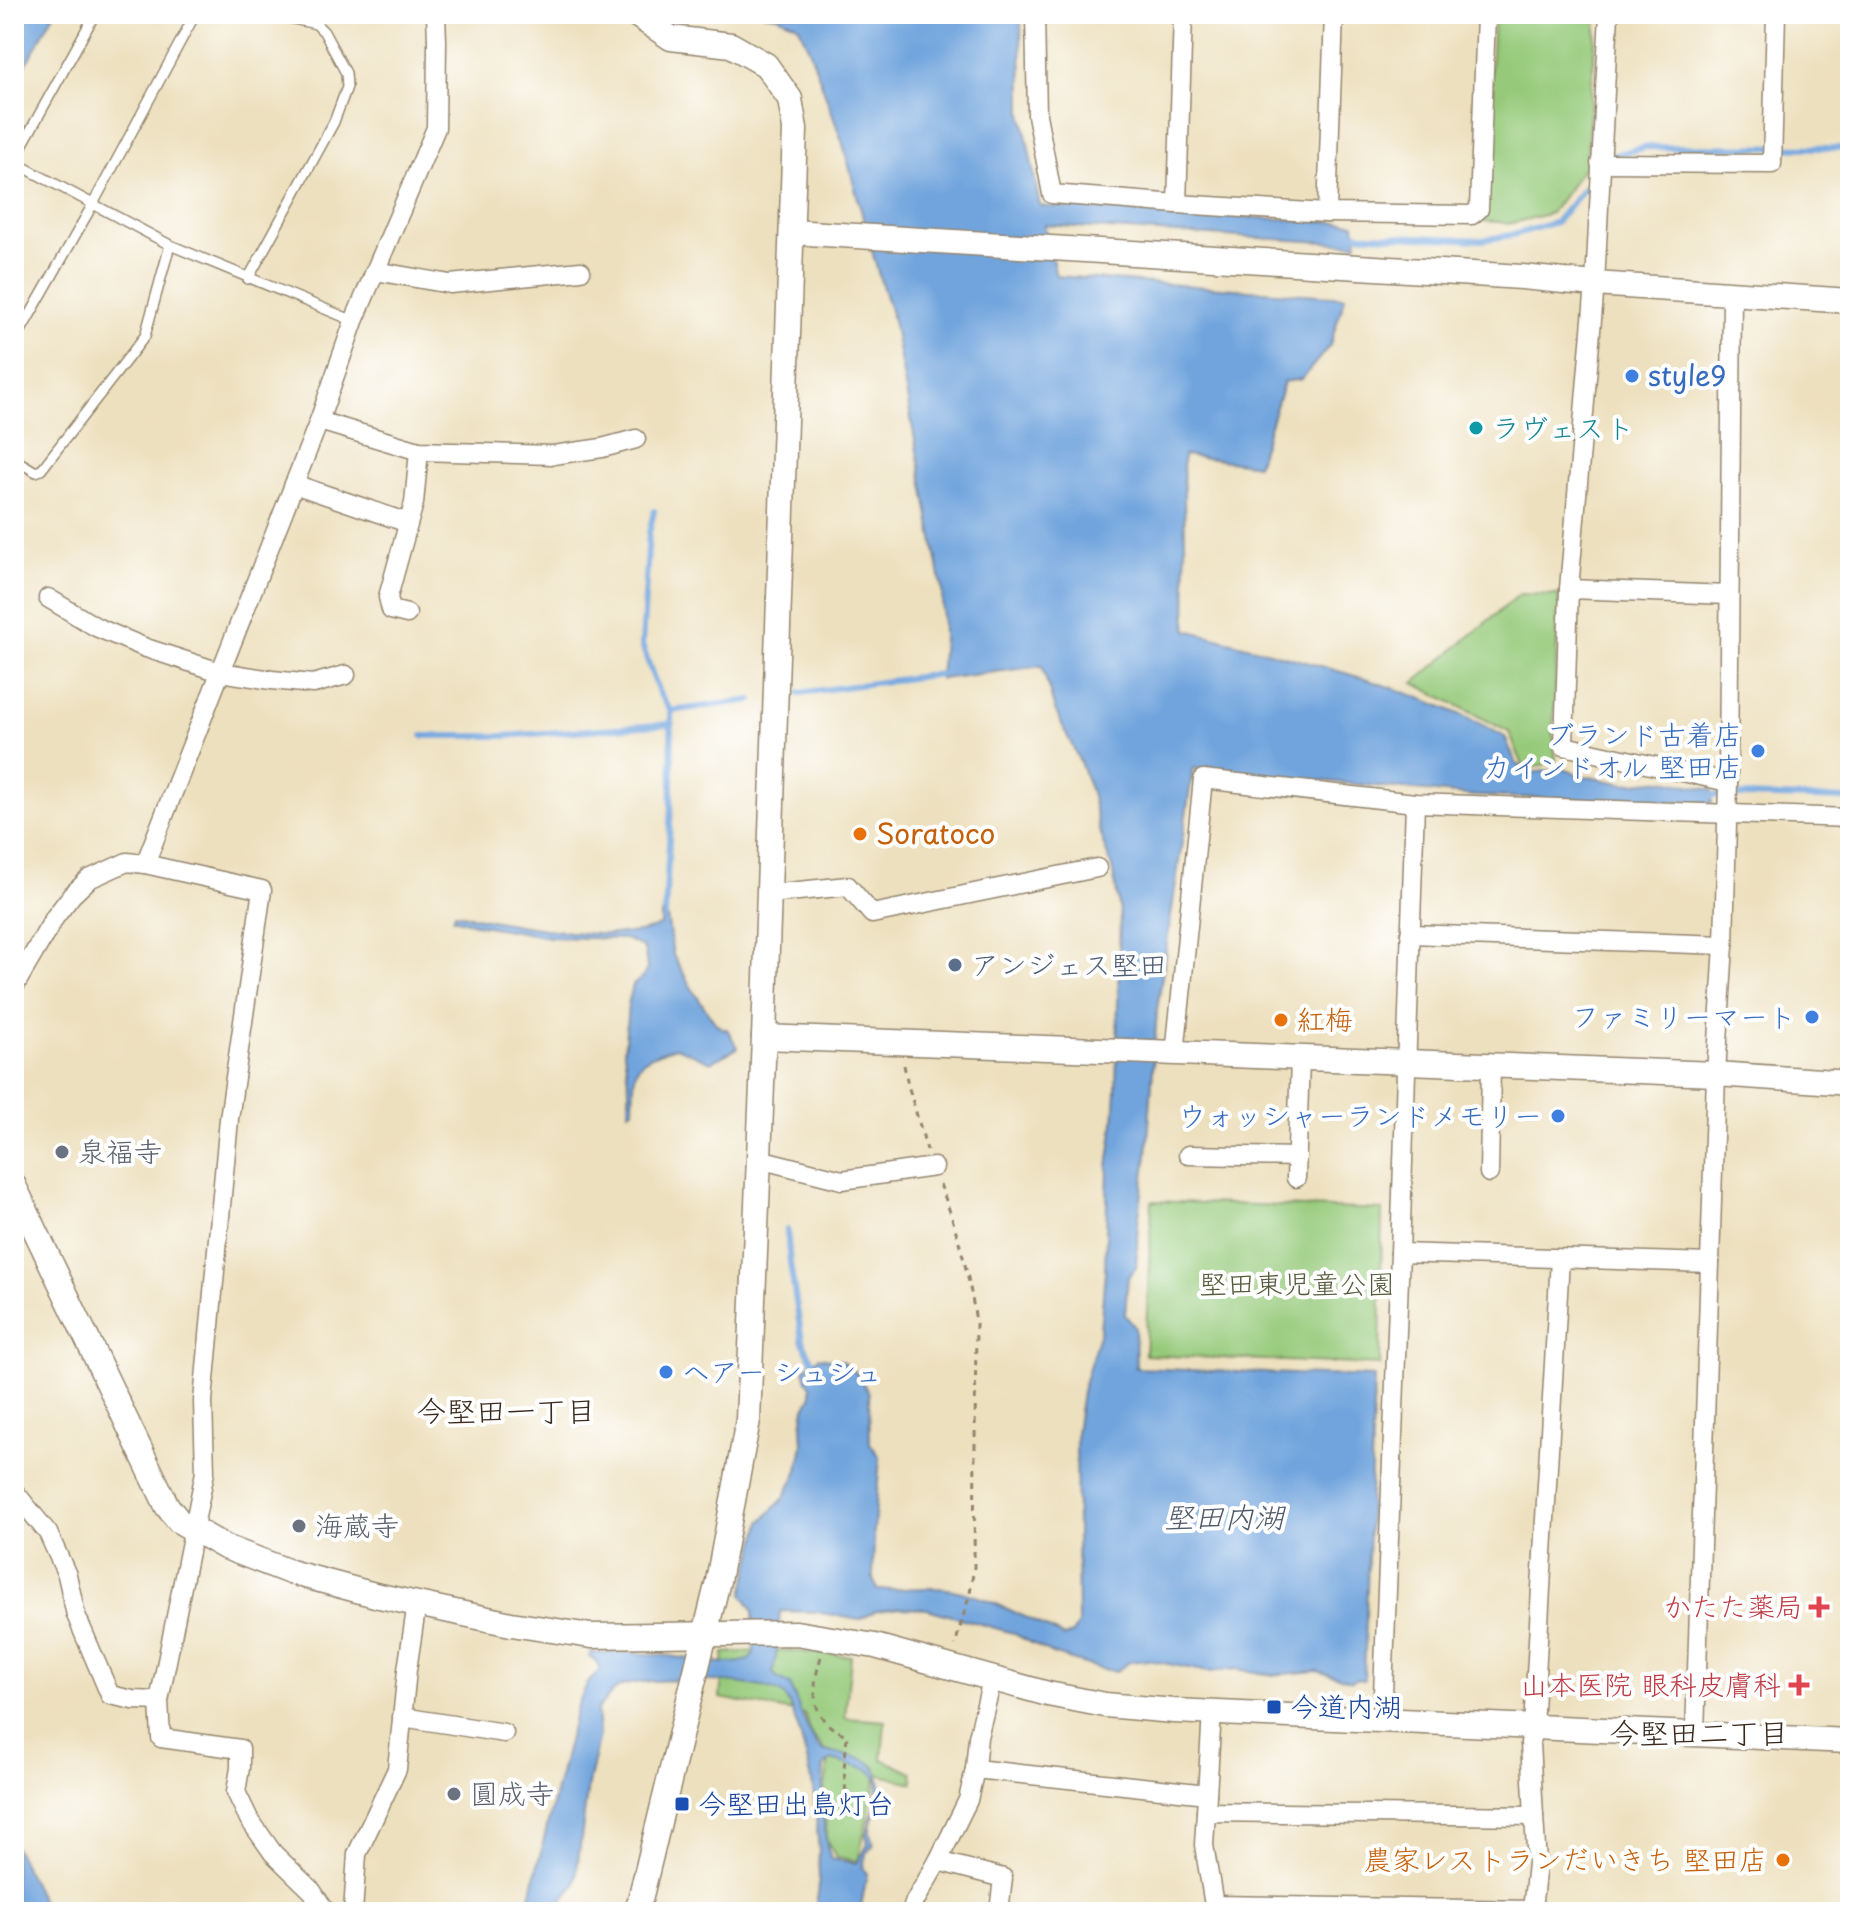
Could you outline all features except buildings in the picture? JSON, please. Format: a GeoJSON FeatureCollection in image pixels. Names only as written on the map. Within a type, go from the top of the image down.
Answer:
{"type":"FeatureCollection","features":[{"type":"Feature","properties":{"kind":"street"},"geometry":{"type":"LineString","coordinates":[[145,864],[319,421],[354,321],[436,128],[436,14]]}},
{"type":"Feature","properties":{"kind":"street"},"geometry":{"type":"LineString","coordinates":[[635,14],[671,38],[731,45],[766,65],[790,99],[795,129],[748,1420],[718,1581],[637,1912]]}},
{"type":"Feature","properties":{"kind":"street"},"geometry":{"type":"LineString","coordinates":[[1035,14],[1037,115],[1052,194],[1327,213],[1472,215],[1479,209],[1486,14]]}},
{"type":"Feature","properties":{"kind":"street"},"geometry":{"type":"LineString","coordinates":[[1177,204],[1183,14]]}},
{"type":"Feature","properties":{"kind":"street"},"geometry":{"type":"LineString","coordinates":[[1327,213],[1334,14]]}},
{"type":"Feature","properties":{"kind":"street"},"geometry":{"type":"LineString","coordinates":[[1609,14],[1595,284],[1569,589],[1564,746],[1728,782]]}},
{"type":"Feature","properties":{"kind":"street"},"geometry":{"type":"LineString","coordinates":[[1600,163],[1772,164],[1776,14]]}},
{"type":"Feature","properties":{"kind":"street"},"geometry":{"type":"LineString","coordinates":[[792,232],[1522,277],[1850,301]]}},
{"type":"Feature","properties":{"kind":"street"},"geometry":{"type":"LineString","coordinates":[[375,271],[450,284],[581,271]]}},
{"type":"Feature","properties":{"kind":"street"},"geometry":{"type":"LineString","coordinates":[[1695,1734],[1716,1074],[1724,945],[1732,293]]}},
{"type":"Feature","properties":{"kind":"street"},"geometry":{"type":"LineString","coordinates":[[319,421],[419,451],[553,455],[602,448],[636,439]]}},
{"type":"Feature","properties":{"kind":"street"},"geometry":{"type":"LineString","coordinates":[[407,614],[391,610],[388,597],[414,503],[419,451]]}},
{"type":"Feature","properties":{"kind":"street"},"geometry":{"type":"LineString","coordinates":[[294,484],[408,523]]}},
{"type":"Feature","properties":{"kind":"street"},"geometry":{"type":"LineString","coordinates":[[1569,589],[1729,595]]}},
{"type":"Feature","properties":{"kind":"street"},"geometry":{"type":"LineString","coordinates":[[48,598],[96,627],[146,648],[220,672],[313,684],[346,675]]}},
{"type":"Feature","properties":{"kind":"street"},"geometry":{"type":"LineString","coordinates":[[1166,1054],[1203,779],[1415,803],[1850,818]]}},
{"type":"Feature","properties":{"kind":"street"},"geometry":{"type":"LineString","coordinates":[[1382,1720],[1415,803]]}},
{"type":"Feature","properties":{"kind":"street"},"geometry":{"type":"LineString","coordinates":[[14,987],[55,917],[72,895],[89,879],[127,862],[262,890],[229,1119],[203,1401],[205,1472],[159,1701],[161,1738],[240,1749],[236,1792],[249,1819],[273,1853],[312,1891],[326,1912]]}},
{"type":"Feature","properties":{"kind":"street"},"geometry":{"type":"LineString","coordinates":[[769,894],[848,886],[872,914],[1097,868]]}},
{"type":"Feature","properties":{"kind":"street"},"geometry":{"type":"LineString","coordinates":[[1410,934],[1724,945]]}},
{"type":"Feature","properties":{"kind":"street"},"geometry":{"type":"LineString","coordinates":[[764,1037],[1716,1074],[1850,1083]]}},
{"type":"Feature","properties":{"kind":"street"},"geometry":{"type":"LineString","coordinates":[[1296,1178],[1300,1059]]}},
{"type":"Feature","properties":{"kind":"street"},"geometry":{"type":"LineString","coordinates":[[1489,1173],[1491,1066]]}},
{"type":"Feature","properties":{"kind":"street"},"geometry":{"type":"LineString","coordinates":[[1188,1155],[1297,1157]]}},
{"type":"Feature","properties":{"kind":"street"},"geometry":{"type":"LineString","coordinates":[[759,1159],[842,1180],[934,1167]]}},
{"type":"Feature","properties":{"kind":"street"},"geometry":{"type":"LineString","coordinates":[[14,1186],[167,1506],[179,1521],[225,1547],[290,1572],[375,1595],[511,1624],[591,1636],[703,1645],[750,1634],[796,1633],[827,1638],[875,1646],[992,1680],[1105,1705],[1174,1711],[1850,1741]]}},
{"type":"Feature","properties":{"kind":"street"},"geometry":{"type":"LineString","coordinates":[[1400,1253],[1710,1263]]}},
{"type":"Feature","properties":{"kind":"street"},"geometry":{"type":"LineString","coordinates":[[1212,1712],[1204,1845],[1214,1905],[1532,1910],[1537,1864],[1530,1743],[1560,1259]]}},
{"type":"Feature","properties":{"kind":"street"},"geometry":{"type":"LineString","coordinates":[[14,1491],[48,1533],[67,1575],[76,1615],[110,1695],[159,1701]]}},
{"type":"Feature","properties":{"kind":"street"},"geometry":{"type":"LineString","coordinates":[[353,1912],[357,1854],[397,1769],[417,1603]]}},
{"type":"Feature","properties":{"kind":"street"},"geometry":{"type":"LineString","coordinates":[[911,1912],[968,1800],[978,1737],[992,1680]]}},
{"type":"Feature","properties":{"kind":"street"},"geometry":{"type":"LineString","coordinates":[[402,1717],[504,1733]]}},
{"type":"Feature","properties":{"kind":"street"},"geometry":{"type":"LineString","coordinates":[[975,1769],[1206,1803],[1534,1816]]}},
{"type":"Feature","properties":{"kind":"street"},"geometry":{"type":"LineString","coordinates":[[938,1861],[1003,1878],[999,1912]]}},
{"type":"Feature","properties":{"kind":"lane"},"geometry":{"type":"LineString","coordinates":[[95,14],[14,161],[170,245],[354,321]]}},
{"type":"Feature","properties":{"kind":"lane"},"geometry":{"type":"LineString","coordinates":[[14,343],[93,204],[193,14]]}},
{"type":"Feature","properties":{"kind":"lane"},"geometry":{"type":"LineString","coordinates":[[248,279],[334,122],[347,87],[346,73],[324,32],[316,24],[270,14]]}},
{"type":"Feature","properties":{"kind":"lane"},"geometry":{"type":"LineString","coordinates":[[14,459],[36,472],[41,470],[145,336],[170,245]]}},
{"type":"Feature","properties":{"kind":"path"},"geometry":{"type":"LineString","coordinates":[[904,1043],[908,1085],[922,1135],[960,1242],[976,1322],[974,1567],[959,1633]]}},
{"type":"Feature","properties":{"kind":"path"},"geometry":{"type":"LineString","coordinates":[[827,1638],[815,1676],[814,1701],[824,1721],[834,1731],[847,1735],[844,1770],[846,1794]]}},
{"type":"Feature","properties":{"kind":"green space"},"geometry":{"type":"Polygon","coordinates":[[[1494,14],[1597,14],[1586,164],[1551,213],[1513,223],[1483,221],[1494,14]]]}},
{"type":"Feature","properties":{"kind":"green space"},"geometry":{"type":"Polygon","coordinates":[[[1520,594],[1559,595],[1553,733],[1556,761],[1525,770],[1509,732],[1414,683],[1520,594]]]}},
{"type":"Feature","properties":{"kind":"green space","name":"堅田東児童公園"},"geometry":{"type":"Polygon","coordinates":[[[1152,1201],[1382,1210],[1380,1365],[1145,1355],[1152,1201]]]}},
{"type":"Feature","properties":{"kind":"green space"},"geometry":{"type":"Polygon","coordinates":[[[777,1650],[851,1656],[845,1718],[885,1721],[882,1759],[912,1773],[913,1783],[877,1774],[858,1861],[836,1857],[826,1839],[824,1792],[829,1760],[813,1737],[804,1714],[720,1698],[724,1653],[777,1650]]]}},
{"type":"Feature","properties":{"kind":"water"},"geometry":{"type":"Polygon","coordinates":[[[14,14],[54,14],[14,86],[14,14]]]}},
{"type":"Feature","properties":{"kind":"water","name":"堅田内湖"},"geometry":{"type":"Polygon","coordinates":[[[763,14],[1021,14],[1022,113],[1040,206],[1355,223],[1357,244],[1044,225],[1056,276],[1345,297],[1330,345],[1302,379],[1284,382],[1257,465],[1183,455],[1187,630],[1349,674],[1468,718],[1505,737],[1516,763],[1529,773],[1564,769],[1625,784],[1664,780],[1712,790],[1712,803],[1476,796],[1193,768],[1157,1010],[1136,1268],[1128,1277],[1125,1315],[1135,1327],[1136,1368],[1374,1377],[1364,1680],[1352,1681],[1317,1671],[1272,1675],[1237,1669],[1208,1672],[1148,1660],[1130,1662],[1116,1671],[1052,1654],[1013,1633],[927,1609],[876,1611],[859,1620],[816,1612],[780,1611],[773,1672],[790,1685],[818,1746],[869,1762],[881,1783],[880,1799],[871,1824],[870,1834],[874,1844],[866,1854],[863,1867],[867,1874],[860,1912],[813,1912],[819,1888],[819,1851],[813,1789],[797,1725],[783,1695],[752,1685],[674,1680],[650,1681],[618,1688],[597,1710],[599,1735],[588,1784],[575,1885],[552,1912],[526,1912],[576,1709],[587,1684],[600,1670],[595,1660],[589,1657],[591,1653],[652,1654],[736,1663],[747,1661],[754,1653],[753,1610],[743,1594],[761,1522],[784,1498],[798,1470],[805,1408],[811,1397],[811,1386],[804,1369],[819,1357],[843,1361],[857,1374],[869,1393],[870,1443],[880,1457],[874,1529],[873,1578],[877,1590],[930,1588],[961,1592],[1007,1608],[1064,1637],[1072,1634],[1078,1624],[1076,1433],[1082,1391],[1100,1331],[1108,1168],[1116,1091],[1120,912],[1113,871],[1100,834],[1091,792],[1055,710],[1042,666],[940,679],[942,588],[893,320],[843,144],[809,49],[798,25],[763,14]],[[831,1760],[824,1766],[823,1813],[831,1859],[857,1863],[868,1844],[866,1835],[877,1799],[878,1779],[870,1770],[831,1760]]]}},
{"type":"Feature","properties":{"kind":"water"},"geometry":{"type":"Polygon","coordinates":[[[455,913],[561,931],[620,934],[644,931],[661,924],[661,914],[667,916],[673,955],[716,1024],[727,1029],[738,1048],[711,1062],[676,1047],[643,1061],[635,1074],[633,1110],[629,1112],[624,1052],[633,985],[647,969],[641,946],[625,939],[550,937],[475,924],[453,918],[455,913]]]}},
{"type":"Feature","properties":{"kind":"water"},"geometry":{"type":"Polygon","coordinates":[[[14,1845],[47,1912],[14,1912],[14,1845]]]}},
{"type":"Feature","properties":{"kind":"waterway"},"geometry":{"type":"LineString","coordinates":[[1611,156],[1645,147],[1850,148]]}},
{"type":"Feature","properties":{"kind":"waterway"},"geometry":{"type":"LineString","coordinates":[[1348,234],[1482,240],[1517,234],[1556,222],[1594,177]]}},
{"type":"Feature","properties":{"kind":"waterway"},"geometry":{"type":"LineString","coordinates":[[654,511],[649,533],[642,645],[659,693],[671,711]]}},
{"type":"Feature","properties":{"kind":"waterway"},"geometry":{"type":"LineString","coordinates":[[800,693],[940,674]]}},
{"type":"Feature","properties":{"kind":"waterway"},"geometry":{"type":"LineString","coordinates":[[665,915],[672,787],[671,711],[752,700]]}},
{"type":"Feature","properties":{"kind":"waterway"},"geometry":{"type":"LineString","coordinates":[[423,736],[504,736],[672,724]]}},
{"type":"Feature","properties":{"kind":"waterway"},"geometry":{"type":"LineString","coordinates":[[1706,795],[1850,799]]}},
{"type":"Feature","properties":{"kind":"waterway"},"geometry":{"type":"LineString","coordinates":[[787,1229],[802,1340],[816,1369]]}},
{"type":"Feature","properties":{"kind":"place","name":"style9"},"geometry":{"type":"Point","coordinates":[1632,376]}},
{"type":"Feature","properties":{"kind":"place","name":"ラヴェスト"},"geometry":{"type":"Point","coordinates":[1476,428]}},
{"type":"Feature","properties":{"kind":"place","name":"ブランド古着店 カインドオル 堅田店"},"geometry":{"type":"Point","coordinates":[1758,751]}},
{"type":"Feature","properties":{"kind":"place","name":"Soratoco"},"geometry":{"type":"Point","coordinates":[860,834]}},
{"type":"Feature","properties":{"kind":"place","name":"アンジェス堅田"},"geometry":{"type":"Point","coordinates":[955,965]}},
{"type":"Feature","properties":{"kind":"place","name":"ファミリーマート"},"geometry":{"type":"Point","coordinates":[1812,1017]}},
{"type":"Feature","properties":{"kind":"place","name":"紅梅"},"geometry":{"type":"Point","coordinates":[1281,1020]}},
{"type":"Feature","properties":{"kind":"place","name":"ウォッシャーランドメモリー"},"geometry":{"type":"Point","coordinates":[1558,1116]}},
{"type":"Feature","properties":{"kind":"place","name":"泉福寺"},"geometry":{"type":"Point","coordinates":[62,1152]}},
{"type":"Feature","properties":{"kind":"place","name":"ヘアー シュシュ"},"geometry":{"type":"Point","coordinates":[666,1372]}},
{"type":"Feature","properties":{"kind":"place","name":"海蔵寺"},"geometry":{"type":"Point","coordinates":[299,1526]}},
{"type":"Feature","properties":{"kind":"place","name":"かたた薬局"},"geometry":{"type":"Point","coordinates":[1819,1607]}},
{"type":"Feature","properties":{"kind":"place","name":"山本医院 眼科皮膚科"},"geometry":{"type":"Point","coordinates":[1799,1685]}},
{"type":"Feature","properties":{"kind":"place","name":"今道内湖"},"geometry":{"type":"Point","coordinates":[1274,1707]}},
{"type":"Feature","properties":{"kind":"place","name":"圓成寺"},"geometry":{"type":"Point","coordinates":[454,1794]}},
{"type":"Feature","properties":{"kind":"place","name":"今堅田出島灯台"},"geometry":{"type":"Point","coordinates":[682,1804]}},
{"type":"Feature","properties":{"kind":"place","name":"農家レストランだいきち 堅田店"},"geometry":{"type":"Point","coordinates":[1783,1860]}},
{"type":"Feature","properties":{"kind":"district","name":"今堅田一丁目"},"geometry":{"type":"Point","coordinates":[506,1412]}},
{"type":"Feature","properties":{"kind":"district","name":"今堅田二丁目"},"geometry":{"type":"Point","coordinates":[1699,1734]}}]}
